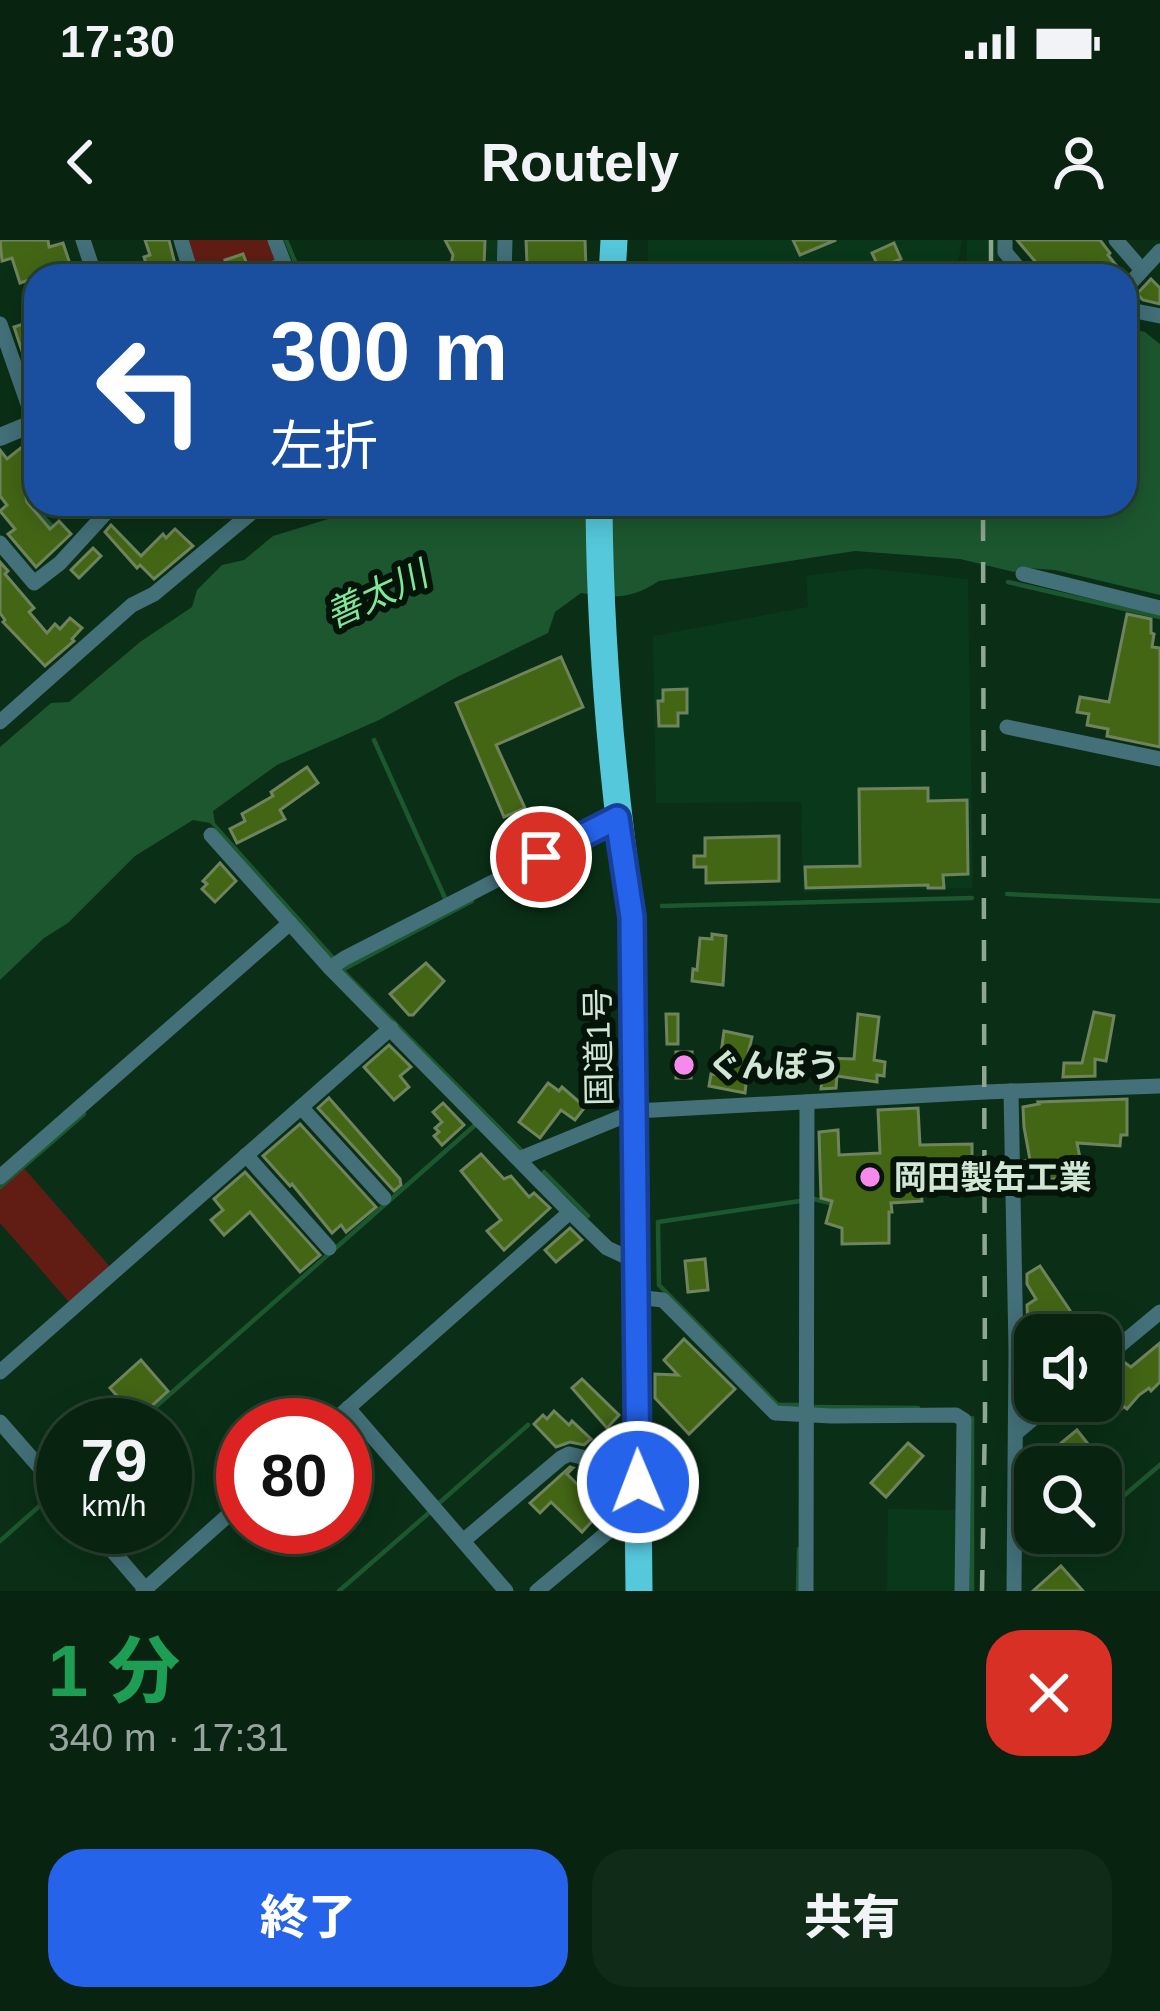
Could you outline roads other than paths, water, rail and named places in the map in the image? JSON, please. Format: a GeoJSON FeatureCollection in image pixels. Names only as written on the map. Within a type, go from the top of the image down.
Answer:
{"type":"FeatureCollection","features":[{"type":"Feature","properties":{"kind":"highway","name":"国道1号"},"geometry":{"type":"LineString","coordinates":[[599,516],[600,612],[617,818],[632,917],[638,1591]]}},
{"type":"Feature","properties":{"kind":"street"},"geometry":{"type":"LineString","coordinates":[[1116,240],[1142,269]]}},
{"type":"Feature","properties":{"kind":"street"},"geometry":{"type":"LineString","coordinates":[[1137,275],[1160,251]]}},
{"type":"Feature","properties":{"kind":"street"},"geometry":{"type":"LineString","coordinates":[[0,324],[24,393]]}},
{"type":"Feature","properties":{"kind":"street"},"geometry":{"type":"LineString","coordinates":[[0,543],[34,583],[59,563],[99,516]]}},
{"type":"Feature","properties":{"kind":"street"},"geometry":{"type":"LineString","coordinates":[[0,722],[132,605],[154,594],[248,516]]}},
{"type":"Feature","properties":{"kind":"street"},"geometry":{"type":"LineString","coordinates":[[1023,574],[1160,608]]}},
{"type":"Feature","properties":{"kind":"street"},"geometry":{"type":"LineString","coordinates":[[1007,727],[1160,759]]}},
{"type":"Feature","properties":{"kind":"street"},"geometry":{"type":"LineString","coordinates":[[330,968],[617,818]]}},
{"type":"Feature","properties":{"kind":"street"},"geometry":{"type":"LineString","coordinates":[[211,835],[330,968],[570,1212],[607,1248],[635,1261]]}},
{"type":"Feature","properties":{"kind":"street"},"geometry":{"type":"LineString","coordinates":[[0,1177],[290,923]]}},
{"type":"Feature","properties":{"kind":"street"},"geometry":{"type":"LineString","coordinates":[[0,1372],[391,1028]]}},
{"type":"Feature","properties":{"kind":"street"},"geometry":{"type":"LineString","coordinates":[[519,1159],[636,1111],[1160,1086]]}},
{"type":"Feature","properties":{"kind":"street"},"geometry":{"type":"LineString","coordinates":[[1011,1091],[1014,1591]]}},
{"type":"Feature","properties":{"kind":"street"},"geometry":{"type":"LineString","coordinates":[[806,1591],[807,1102]]}},
{"type":"Feature","properties":{"kind":"street"},"geometry":{"type":"LineString","coordinates":[[301,1107],[384,1198]]}},
{"type":"Feature","properties":{"kind":"street"},"geometry":{"type":"LineString","coordinates":[[247,1155],[328,1248]]}},
{"type":"Feature","properties":{"kind":"street"},"geometry":{"type":"LineString","coordinates":[[359,1398],[570,1212]]}},
{"type":"Feature","properties":{"kind":"street"},"geometry":{"type":"LineString","coordinates":[[635,1297],[663,1300],[775,1413],[956,1415],[964,1420],[962,1591]]}},
{"type":"Feature","properties":{"kind":"street"},"geometry":{"type":"LineString","coordinates":[[1122,1344],[1160,1312]]}},
{"type":"Feature","properties":{"kind":"street"},"geometry":{"type":"LineString","coordinates":[[0,1422],[36,1463]]}},
{"type":"Feature","properties":{"kind":"street"},"geometry":{"type":"LineString","coordinates":[[1016,1432],[1028,1422]]}},
{"type":"Feature","properties":{"kind":"street"},"geometry":{"type":"LineString","coordinates":[[372,1436],[506,1591]]}},
{"type":"Feature","properties":{"kind":"street"},"geometry":{"type":"LineString","coordinates":[[463,1541],[561,1458],[569,1454],[594,1460],[617,1444],[637,1441]]}},
{"type":"Feature","properties":{"kind":"street"},"geometry":{"type":"LineString","coordinates":[[537,1591],[615,1526],[638,1523]]}},
{"type":"Feature","properties":{"kind":"street"},"geometry":{"type":"LineString","coordinates":[[115,1554],[145,1590],[216,1526]]}},
{"type":"Feature","properties":{"kind":"water","name":"善太川"},"geometry":{"type":"Polygon","coordinates":[[[1137,330],[1160,344],[1160,595],[1055,570],[1014,572],[960,559],[855,551],[659,581],[622,596],[581,593],[555,612],[548,633],[379,720],[277,765],[213,811],[215,823],[336,958],[331,960],[210,823],[193,820],[135,856],[68,923],[44,938],[0,980],[0,747],[51,703],[69,702],[140,642],[192,607],[197,590],[222,565],[244,560],[273,536],[338,516],[1137,516],[1137,330]]]}},
{"type":"Feature","properties":{"kind":"waterway"},"geometry":{"type":"LineString","coordinates":[[286,240],[296,264]]}},
{"type":"Feature","properties":{"kind":"waterway"},"geometry":{"type":"LineString","coordinates":[[43,516],[55,530]]}},
{"type":"Feature","properties":{"kind":"waterway"},"geometry":{"type":"LineString","coordinates":[[1008,582],[1160,617]]}},
{"type":"Feature","properties":{"kind":"waterway"},"geometry":{"type":"LineString","coordinates":[[374,740],[445,898]]}},
{"type":"Feature","properties":{"kind":"waterway"},"geometry":{"type":"LineString","coordinates":[[1007,894],[1160,901]]}},
{"type":"Feature","properties":{"kind":"waterway"},"geometry":{"type":"LineString","coordinates":[[662,906],[972,898]]}},
{"type":"Feature","properties":{"kind":"waterway"},"geometry":{"type":"LineString","coordinates":[[472,901],[342,970],[521,1150]]}},
{"type":"Feature","properties":{"kind":"waterway"},"geometry":{"type":"LineString","coordinates":[[0,1187],[84,1114]]}},
{"type":"Feature","properties":{"kind":"waterway"},"geometry":{"type":"LineString","coordinates":[[166,1398],[474,1126]]}},
{"type":"Feature","properties":{"kind":"waterway"},"geometry":{"type":"LineString","coordinates":[[544,1172],[588,1216]]}},
{"type":"Feature","properties":{"kind":"waterway"},"geometry":{"type":"LineString","coordinates":[[814,1199],[834,1204]]}},
{"type":"Feature","properties":{"kind":"waterway"},"geometry":{"type":"LineString","coordinates":[[800,1201],[658,1222],[658,1226],[659,1285],[778,1405],[803,1405]]}},
{"type":"Feature","properties":{"kind":"waterway"},"geometry":{"type":"LineString","coordinates":[[813,1407],[918,1408]]}},
{"type":"Feature","properties":{"kind":"waterway"},"geometry":{"type":"LineString","coordinates":[[972,1418],[972,1591]]}},
{"type":"Feature","properties":{"kind":"waterway"},"geometry":{"type":"LineString","coordinates":[[438,1504],[528,1425]]}},
{"type":"Feature","properties":{"kind":"waterway"},"geometry":{"type":"LineString","coordinates":[[1122,1497],[1160,1465]]}},
{"type":"Feature","properties":{"kind":"waterway"},"geometry":{"type":"LineString","coordinates":[[0,1541],[36,1509]]}},
{"type":"Feature","properties":{"kind":"waterway"},"geometry":{"type":"LineString","coordinates":[[339,1591],[430,1512]]}},
{"type":"Feature","properties":{"kind":"waterway"},"geometry":{"type":"LineString","coordinates":[[798,1591],[799,1549]]}},
{"type":"Feature","properties":{"kind":"railway"},"geometry":{"type":"LineString","coordinates":[[991,240],[991,264]]}},
{"type":"Feature","properties":{"kind":"railway"},"geometry":{"type":"LineString","coordinates":[[982,1591],[983,516]]}},
{"type":"Feature","properties":{"kind":"place","name":"ぐんぽう"},"geometry":{"type":"Point","coordinates":[684,1065]}},
{"type":"Feature","properties":{"kind":"place","name":"岡田製缶工業"},"geometry":{"type":"Point","coordinates":[870,1177]}}]}
